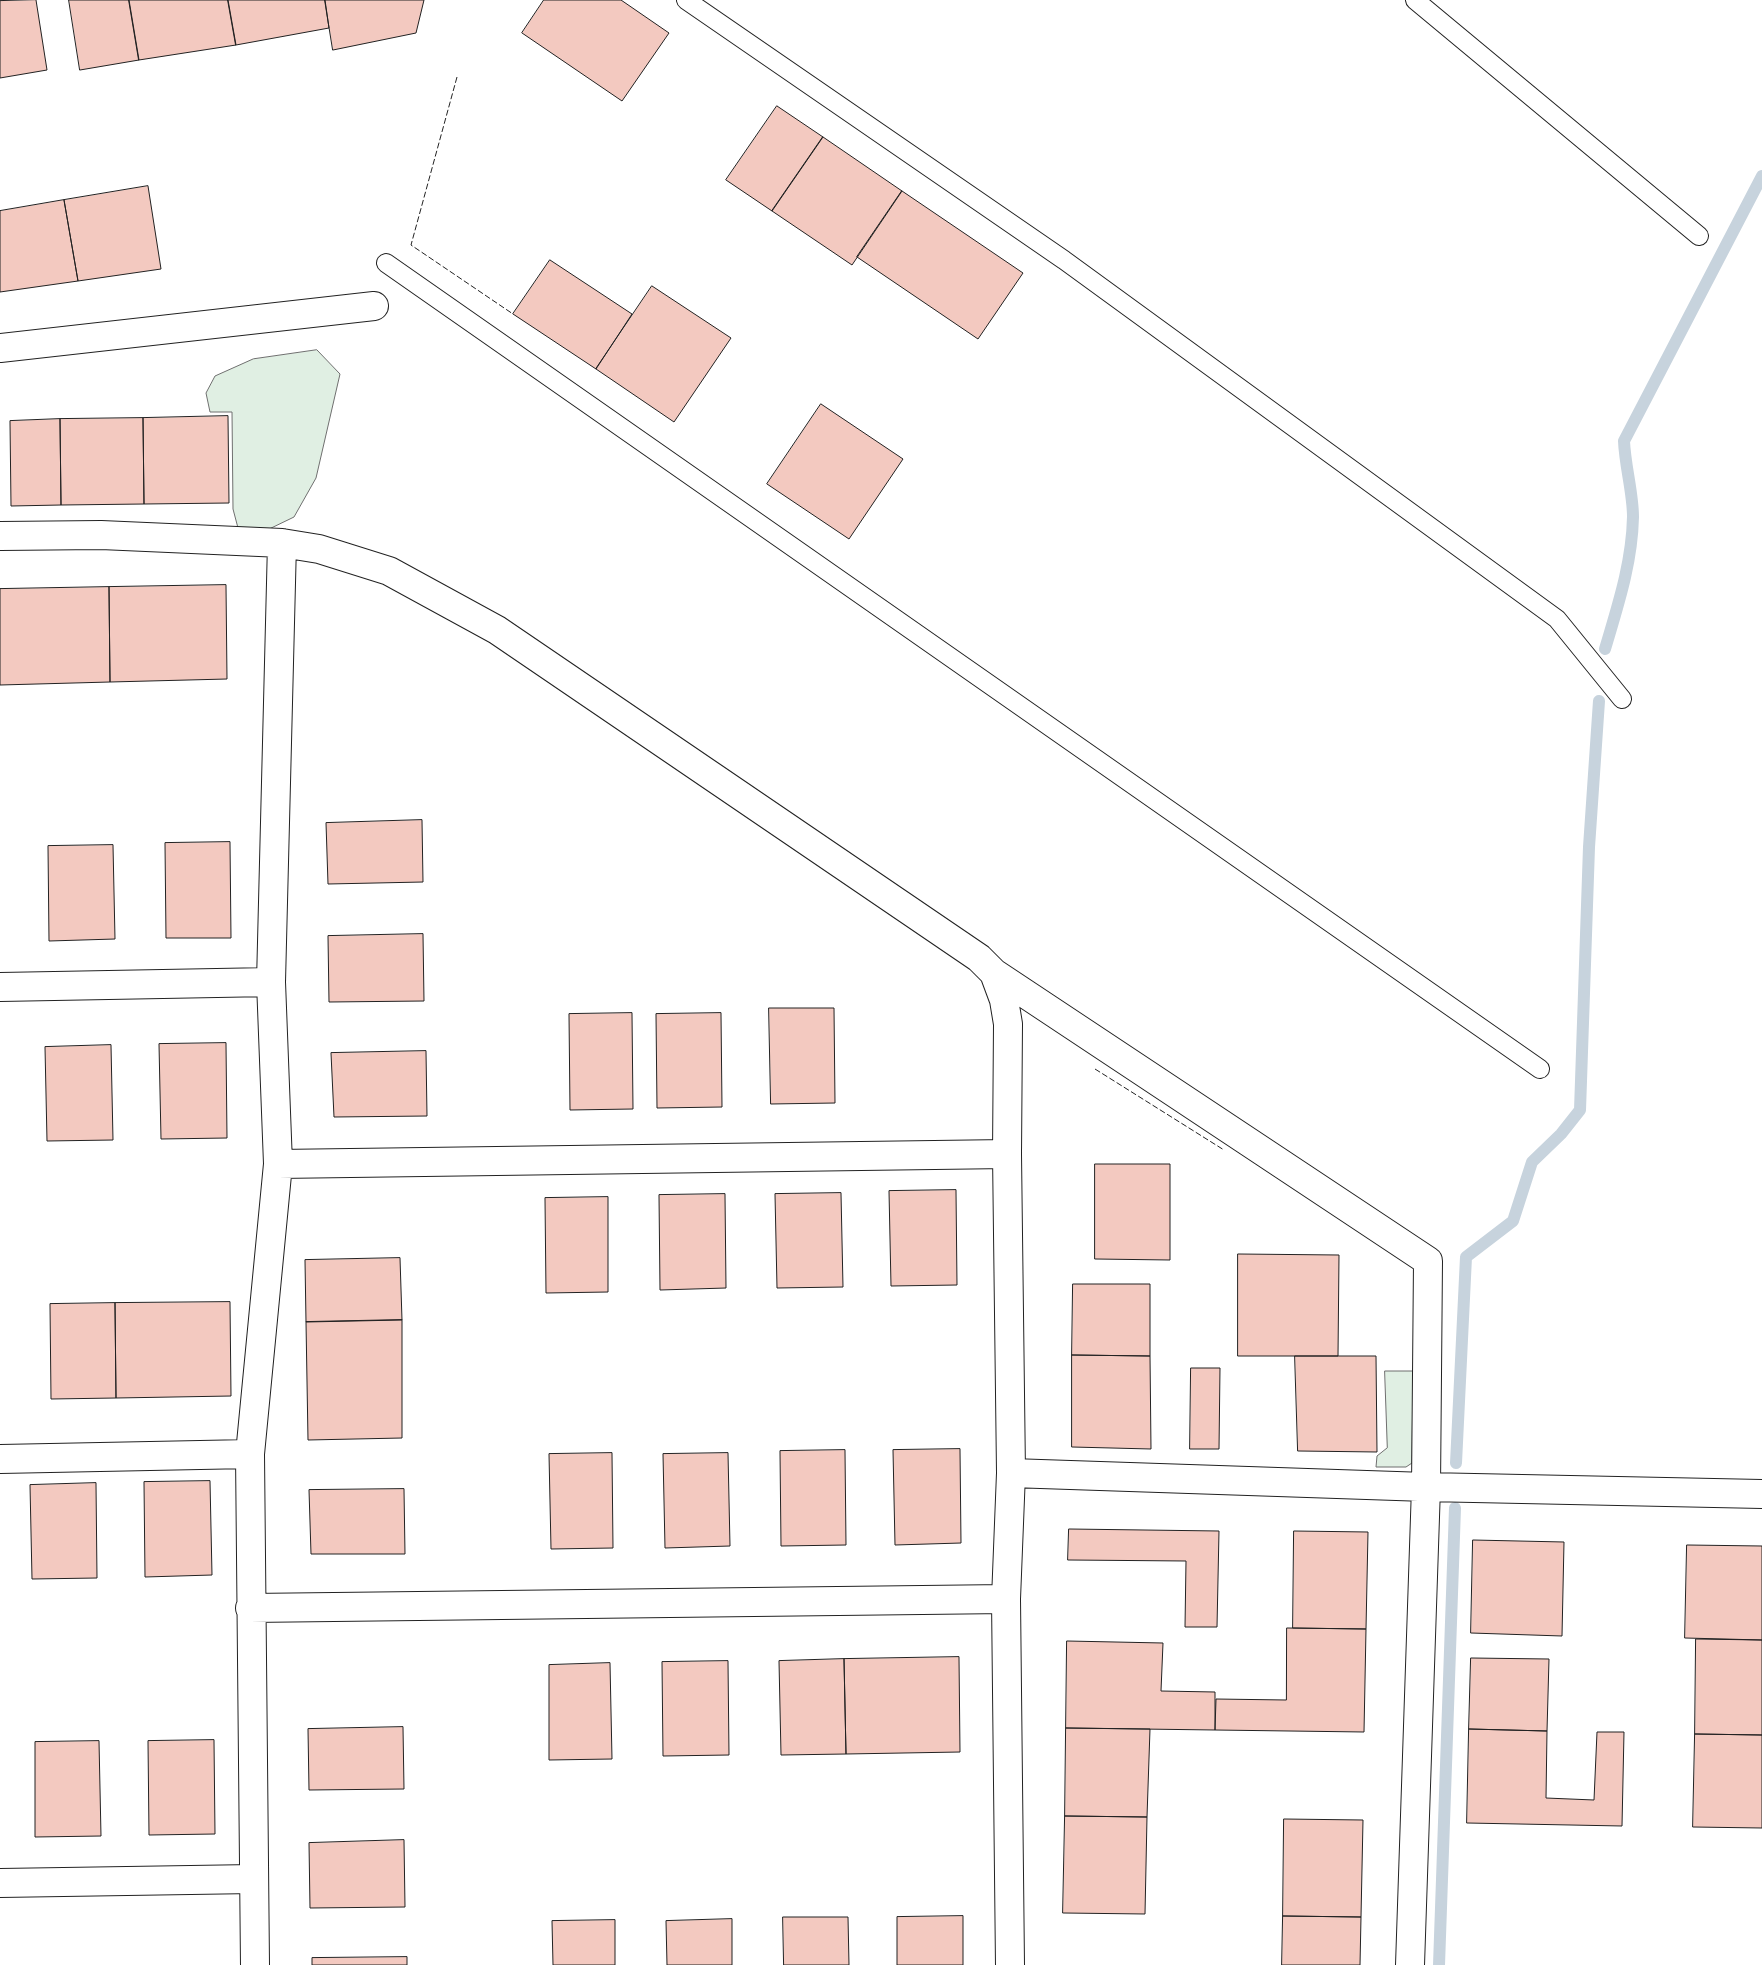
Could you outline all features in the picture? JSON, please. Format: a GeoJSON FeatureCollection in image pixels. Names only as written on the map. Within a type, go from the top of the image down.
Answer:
{"type":"FeatureCollection","features":[{"type":"Feature","properties":{"kind":"street"},"geometry":{"type":"LineString","coordinates":[[0,348],[374,306]]}},
{"type":"Feature","properties":{"kind":"street"},"geometry":{"type":"LineString","coordinates":[[0,536],[101,535],[282,543],[319,549],[389,571],[497,630],[979,958],[994,973],[1428,1261],[1426,1487],[1410,1965]]}},
{"type":"Feature","properties":{"kind":"street"},"geometry":{"type":"LineString","coordinates":[[255,1965],[250,1608],[250,1454],[278,1164],[271,982],[282,543]]}},
{"type":"Feature","properties":{"kind":"street"},"geometry":{"type":"LineString","coordinates":[[994,973],[1004,1000],[1008,1024],[1007,1154],[1011,1473],[1006,1599],[1010,1965]]}},
{"type":"Feature","properties":{"kind":"street"},"geometry":{"type":"LineString","coordinates":[[0,987],[271,982]]}},
{"type":"Feature","properties":{"kind":"street"},"geometry":{"type":"LineString","coordinates":[[278,1164],[1007,1154]]}},
{"type":"Feature","properties":{"kind":"street"},"geometry":{"type":"LineString","coordinates":[[0,1459],[250,1454]]}},
{"type":"Feature","properties":{"kind":"street"},"geometry":{"type":"LineString","coordinates":[[1011,1473],[1426,1487],[1762,1494]]}},
{"type":"Feature","properties":{"kind":"street"},"geometry":{"type":"LineString","coordinates":[[250,1608],[1006,1599]]}},
{"type":"Feature","properties":{"kind":"street"},"geometry":{"type":"LineString","coordinates":[[0,1883],[254,1879]]}},
{"type":"Feature","properties":{"kind":"lane"},"geometry":{"type":"LineString","coordinates":[[686,0],[1064,260],[1557,619],[1622,699]]}},
{"type":"Feature","properties":{"kind":"lane"},"geometry":{"type":"LineString","coordinates":[[1414,0],[1699,236]]}},
{"type":"Feature","properties":{"kind":"lane"},"geometry":{"type":"LineString","coordinates":[[386,262],[1540,1069]]}},
{"type":"Feature","properties":{"kind":"green space"},"geometry":{"type":"Polygon","coordinates":[[[317,350],[340,374],[316,478],[294,517],[265,531],[238,528],[233,509],[232,412],[210,412],[206,393],[215,376],[253,359],[317,350]]]}},
{"type":"Feature","properties":{"kind":"green space"},"geometry":{"type":"Polygon","coordinates":[[[1385,1371],[1413,1371],[1412,1463],[1406,1467],[1376,1467],[1377,1456],[1387,1448],[1385,1371]]]}},
{"type":"Feature","properties":{"kind":"building"},"geometry":{"type":"Polygon","coordinates":[[[36,0],[47,70],[0,78],[0,1],[36,0]]]}},
{"type":"Feature","properties":{"kind":"building"},"geometry":{"type":"Polygon","coordinates":[[[69,0],[129,0],[139,60],[80,70],[69,0]]]}},
{"type":"Feature","properties":{"kind":"building"},"geometry":{"type":"Polygon","coordinates":[[[129,0],[228,0],[236,45],[139,60],[129,0]]]}},
{"type":"Feature","properties":{"kind":"building"},"geometry":{"type":"Polygon","coordinates":[[[228,0],[325,0],[329,28],[236,45],[228,0]]]}},
{"type":"Feature","properties":{"kind":"building"},"geometry":{"type":"Polygon","coordinates":[[[325,0],[424,0],[416,33],[333,50],[325,0]]]}},
{"type":"Feature","properties":{"kind":"building"},"geometry":{"type":"Polygon","coordinates":[[[544,0],[621,0],[669,33],[622,101],[522,33],[544,0]]]}},
{"type":"Feature","properties":{"kind":"building"},"geometry":{"type":"Polygon","coordinates":[[[777,106],[823,137],[772,211],[726,180],[777,106]]]}},
{"type":"Feature","properties":{"kind":"building"},"geometry":{"type":"Polygon","coordinates":[[[823,137],[902,191],[852,265],[772,211],[823,137]]]}},
{"type":"Feature","properties":{"kind":"building"},"geometry":{"type":"Polygon","coordinates":[[[148,186],[161,269],[78,281],[64,200],[148,186]]]}},
{"type":"Feature","properties":{"kind":"building"},"geometry":{"type":"Polygon","coordinates":[[[902,191],[1023,273],[978,339],[857,257],[902,191]]]}},
{"type":"Feature","properties":{"kind":"building"},"geometry":{"type":"Polygon","coordinates":[[[64,200],[78,281],[0,292],[0,211],[64,200]]]}},
{"type":"Feature","properties":{"kind":"building"},"geometry":{"type":"Polygon","coordinates":[[[550,260],[632,314],[596,369],[513,314],[550,260]]]}},
{"type":"Feature","properties":{"kind":"building"},"geometry":{"type":"Polygon","coordinates":[[[652,286],[731,338],[674,422],[596,369],[652,286]]]}},
{"type":"Feature","properties":{"kind":"building"},"geometry":{"type":"Polygon","coordinates":[[[821,404],[903,459],[849,539],[767,484],[821,404]]]}},
{"type":"Feature","properties":{"kind":"building"},"geometry":{"type":"Polygon","coordinates":[[[228,416],[229,503],[144,504],[143,418],[228,416]]]}},
{"type":"Feature","properties":{"kind":"building"},"geometry":{"type":"Polygon","coordinates":[[[143,418],[144,504],[61,505],[60,419],[143,418]]]}},
{"type":"Feature","properties":{"kind":"building"},"geometry":{"type":"Polygon","coordinates":[[[60,419],[61,505],[11,506],[10,421],[60,419]]]}},
{"type":"Feature","properties":{"kind":"building"},"geometry":{"type":"Polygon","coordinates":[[[226,585],[227,679],[110,682],[109,587],[226,585]]]}},
{"type":"Feature","properties":{"kind":"building"},"geometry":{"type":"Polygon","coordinates":[[[109,587],[110,682],[0,685],[0,589],[109,587]]]}},
{"type":"Feature","properties":{"kind":"building"},"geometry":{"type":"Polygon","coordinates":[[[422,820],[423,882],[328,884],[326,823],[422,820]]]}},
{"type":"Feature","properties":{"kind":"building"},"geometry":{"type":"Polygon","coordinates":[[[230,842],[231,938],[166,938],[165,843],[230,842]]]}},
{"type":"Feature","properties":{"kind":"building"},"geometry":{"type":"Polygon","coordinates":[[[113,845],[115,939],[49,941],[48,846],[113,845]]]}},
{"type":"Feature","properties":{"kind":"building"},"geometry":{"type":"Polygon","coordinates":[[[423,934],[424,1001],[329,1002],[328,936],[423,934]]]}},
{"type":"Feature","properties":{"kind":"building"},"geometry":{"type":"Polygon","coordinates":[[[769,1008],[834,1008],[835,1103],[771,1104],[769,1008]]]}},
{"type":"Feature","properties":{"kind":"building"},"geometry":{"type":"Polygon","coordinates":[[[632,1013],[633,1109],[570,1110],[569,1014],[632,1013]]]}},
{"type":"Feature","properties":{"kind":"building"},"geometry":{"type":"Polygon","coordinates":[[[721,1013],[722,1107],[657,1108],[656,1014],[721,1013]]]}},
{"type":"Feature","properties":{"kind":"building"},"geometry":{"type":"Polygon","coordinates":[[[226,1043],[227,1138],[161,1139],[159,1044],[226,1043]]]}},
{"type":"Feature","properties":{"kind":"building"},"geometry":{"type":"Polygon","coordinates":[[[111,1045],[113,1140],[47,1141],[45,1047],[111,1045]]]}},
{"type":"Feature","properties":{"kind":"building"},"geometry":{"type":"Polygon","coordinates":[[[426,1051],[427,1116],[334,1117],[331,1053],[426,1051]]]}},
{"type":"Feature","properties":{"kind":"building"},"geometry":{"type":"Polygon","coordinates":[[[1095,1164],[1170,1164],[1170,1260],[1095,1259],[1095,1164]]]}},
{"type":"Feature","properties":{"kind":"building"},"geometry":{"type":"Polygon","coordinates":[[[956,1190],[957,1285],[891,1286],[889,1191],[956,1190]]]}},
{"type":"Feature","properties":{"kind":"building"},"geometry":{"type":"Polygon","coordinates":[[[841,1193],[843,1287],[777,1288],[775,1194],[841,1193]]]}},
{"type":"Feature","properties":{"kind":"building"},"geometry":{"type":"Polygon","coordinates":[[[725,1194],[726,1288],[660,1290],[659,1195],[725,1194]]]}},
{"type":"Feature","properties":{"kind":"building"},"geometry":{"type":"Polygon","coordinates":[[[608,1197],[608,1292],[546,1293],[545,1198],[608,1197]]]}},
{"type":"Feature","properties":{"kind":"building"},"geometry":{"type":"Polygon","coordinates":[[[1238,1254],[1339,1255],[1338,1356],[1238,1356],[1238,1254]]]}},
{"type":"Feature","properties":{"kind":"building"},"geometry":{"type":"Polygon","coordinates":[[[400,1258],[402,1320],[306,1322],[305,1260],[400,1258]]]}},
{"type":"Feature","properties":{"kind":"building"},"geometry":{"type":"Polygon","coordinates":[[[1073,1284],[1150,1284],[1150,1356],[1072,1355],[1073,1284]]]}},
{"type":"Feature","properties":{"kind":"building"},"geometry":{"type":"Polygon","coordinates":[[[230,1302],[231,1396],[116,1398],[115,1303],[230,1302]]]}},
{"type":"Feature","properties":{"kind":"building"},"geometry":{"type":"Polygon","coordinates":[[[115,1303],[116,1398],[51,1399],[50,1304],[115,1303]]]}},
{"type":"Feature","properties":{"kind":"building"},"geometry":{"type":"Polygon","coordinates":[[[402,1320],[402,1438],[308,1440],[306,1322],[402,1320]]]}},
{"type":"Feature","properties":{"kind":"building"},"geometry":{"type":"Polygon","coordinates":[[[1072,1355],[1150,1356],[1151,1449],[1072,1447],[1072,1355]]]}},
{"type":"Feature","properties":{"kind":"building"},"geometry":{"type":"Polygon","coordinates":[[[1295,1356],[1376,1356],[1377,1452],[1298,1451],[1295,1356]]]}},
{"type":"Feature","properties":{"kind":"building"},"geometry":{"type":"Polygon","coordinates":[[[1191,1368],[1220,1368],[1219,1449],[1190,1449],[1191,1368]]]}},
{"type":"Feature","properties":{"kind":"building"},"geometry":{"type":"Polygon","coordinates":[[[960,1449],[961,1543],[895,1545],[893,1450],[960,1449]]]}},
{"type":"Feature","properties":{"kind":"building"},"geometry":{"type":"Polygon","coordinates":[[[845,1450],[846,1545],[781,1546],[780,1451],[845,1450]]]}},
{"type":"Feature","properties":{"kind":"building"},"geometry":{"type":"Polygon","coordinates":[[[612,1453],[613,1548],[551,1549],[549,1454],[612,1453]]]}},
{"type":"Feature","properties":{"kind":"building"},"geometry":{"type":"Polygon","coordinates":[[[728,1453],[730,1546],[665,1548],[663,1454],[728,1453]]]}},
{"type":"Feature","properties":{"kind":"building"},"geometry":{"type":"Polygon","coordinates":[[[210,1481],[212,1575],[145,1577],[144,1482],[210,1481]]]}},
{"type":"Feature","properties":{"kind":"building"},"geometry":{"type":"Polygon","coordinates":[[[96,1483],[97,1578],[32,1579],[30,1485],[96,1483]]]}},
{"type":"Feature","properties":{"kind":"building"},"geometry":{"type":"Polygon","coordinates":[[[404,1489],[405,1554],[311,1554],[309,1490],[404,1489]]]}},
{"type":"Feature","properties":{"kind":"building"},"geometry":{"type":"Polygon","coordinates":[[[1069,1529],[1219,1531],[1217,1627],[1185,1627],[1186,1561],[1068,1560],[1069,1529]]]}},
{"type":"Feature","properties":{"kind":"building"},"geometry":{"type":"Polygon","coordinates":[[[1294,1531],[1368,1532],[1366,1629],[1293,1628],[1294,1531]]]}},
{"type":"Feature","properties":{"kind":"building"},"geometry":{"type":"Polygon","coordinates":[[[1473,1540],[1564,1542],[1562,1636],[1471,1633],[1473,1540]]]}},
{"type":"Feature","properties":{"kind":"building"},"geometry":{"type":"Polygon","coordinates":[[[1687,1545],[1762,1546],[1762,1640],[1685,1638],[1687,1545]]]}},
{"type":"Feature","properties":{"kind":"building"},"geometry":{"type":"Polygon","coordinates":[[[1287,1628],[1366,1629],[1364,1732],[1215,1730],[1216,1699],[1286,1700],[1287,1628]]]}},
{"type":"Feature","properties":{"kind":"building"},"geometry":{"type":"Polygon","coordinates":[[[1696,1639],[1762,1640],[1762,1735],[1695,1734],[1696,1639]]]}},
{"type":"Feature","properties":{"kind":"building"},"geometry":{"type":"Polygon","coordinates":[[[1067,1641],[1163,1643],[1161,1691],[1215,1692],[1215,1730],[1066,1728],[1067,1641]]]}},
{"type":"Feature","properties":{"kind":"building"},"geometry":{"type":"Polygon","coordinates":[[[959,1657],[960,1752],[846,1754],[844,1659],[959,1657]]]}},
{"type":"Feature","properties":{"kind":"building"},"geometry":{"type":"Polygon","coordinates":[[[1471,1658],[1549,1659],[1547,1731],[1469,1729],[1471,1658]]]}},
{"type":"Feature","properties":{"kind":"building"},"geometry":{"type":"Polygon","coordinates":[[[844,1659],[846,1754],[781,1755],[779,1661],[844,1659]]]}},
{"type":"Feature","properties":{"kind":"building"},"geometry":{"type":"Polygon","coordinates":[[[728,1661],[729,1755],[663,1756],[662,1662],[728,1661]]]}},
{"type":"Feature","properties":{"kind":"building"},"geometry":{"type":"Polygon","coordinates":[[[610,1663],[612,1759],[549,1760],[549,1665],[610,1663]]]}},
{"type":"Feature","properties":{"kind":"building"},"geometry":{"type":"Polygon","coordinates":[[[403,1727],[404,1789],[309,1790],[308,1729],[403,1727]]]}},
{"type":"Feature","properties":{"kind":"building"},"geometry":{"type":"Polygon","coordinates":[[[1066,1728],[1150,1729],[1147,1817],[1065,1816],[1066,1728]]]}},
{"type":"Feature","properties":{"kind":"building"},"geometry":{"type":"Polygon","coordinates":[[[1469,1729],[1547,1731],[1546,1798],[1594,1800],[1597,1732],[1624,1732],[1622,1826],[1467,1823],[1469,1729]]]}},
{"type":"Feature","properties":{"kind":"building"},"geometry":{"type":"Polygon","coordinates":[[[1695,1734],[1762,1735],[1762,1828],[1693,1827],[1695,1734]]]}},
{"type":"Feature","properties":{"kind":"building"},"geometry":{"type":"Polygon","coordinates":[[[214,1740],[215,1834],[149,1835],[148,1741],[214,1740]]]}},
{"type":"Feature","properties":{"kind":"building"},"geometry":{"type":"Polygon","coordinates":[[[99,1741],[101,1836],[35,1837],[35,1742],[99,1741]]]}},
{"type":"Feature","properties":{"kind":"building"},"geometry":{"type":"Polygon","coordinates":[[[1065,1816],[1147,1817],[1145,1914],[1063,1913],[1065,1816]]]}},
{"type":"Feature","properties":{"kind":"building"},"geometry":{"type":"Polygon","coordinates":[[[1284,1819],[1363,1820],[1361,1917],[1283,1916],[1284,1819]]]}},
{"type":"Feature","properties":{"kind":"building"},"geometry":{"type":"Polygon","coordinates":[[[404,1840],[405,1907],[310,1908],[309,1843],[404,1840]]]}},
{"type":"Feature","properties":{"kind":"building"},"geometry":{"type":"Polygon","coordinates":[[[963,1916],[963,1965],[897,1965],[897,1917],[963,1916]]]}},
{"type":"Feature","properties":{"kind":"building"},"geometry":{"type":"Polygon","coordinates":[[[1283,1916],[1361,1917],[1360,1965],[1282,1965],[1283,1916]]]}},
{"type":"Feature","properties":{"kind":"building"},"geometry":{"type":"Polygon","coordinates":[[[783,1917],[848,1917],[849,1965],[784,1965],[783,1917]]]}},
{"type":"Feature","properties":{"kind":"building"},"geometry":{"type":"Polygon","coordinates":[[[732,1919],[732,1965],[667,1965],[666,1921],[732,1919]]]}},
{"type":"Feature","properties":{"kind":"building"},"geometry":{"type":"Polygon","coordinates":[[[615,1920],[615,1965],[553,1965],[552,1921],[615,1920]]]}},
{"type":"Feature","properties":{"kind":"building"},"geometry":{"type":"Polygon","coordinates":[[[407,1957],[407,1965],[312,1965],[312,1958],[407,1957]]]}},
{"type":"Feature","properties":{"kind":"waterway"},"geometry":{"type":"LineString","coordinates":[[1605,649],[1624,584],[1632,534],[1633,508],[1624,441],[1762,176]]}},
{"type":"Feature","properties":{"kind":"waterway"},"geometry":{"type":"LineString","coordinates":[[1456,1463],[1466,1257],[1513,1221],[1532,1162],[1561,1134],[1580,1110],[1589,847],[1599,701]]}},
{"type":"Feature","properties":{"kind":"waterway"},"geometry":{"type":"LineString","coordinates":[[1439,1965],[1455,1508]]}},
{"type":"Feature","properties":{"kind":"fence"},"geometry":{"type":"LineString","coordinates":[[457,77],[411,245],[513,314]]}},
{"type":"Feature","properties":{"kind":"fence"},"geometry":{"type":"LineString","coordinates":[[1095,1069],[1224,1150]]}}]}
